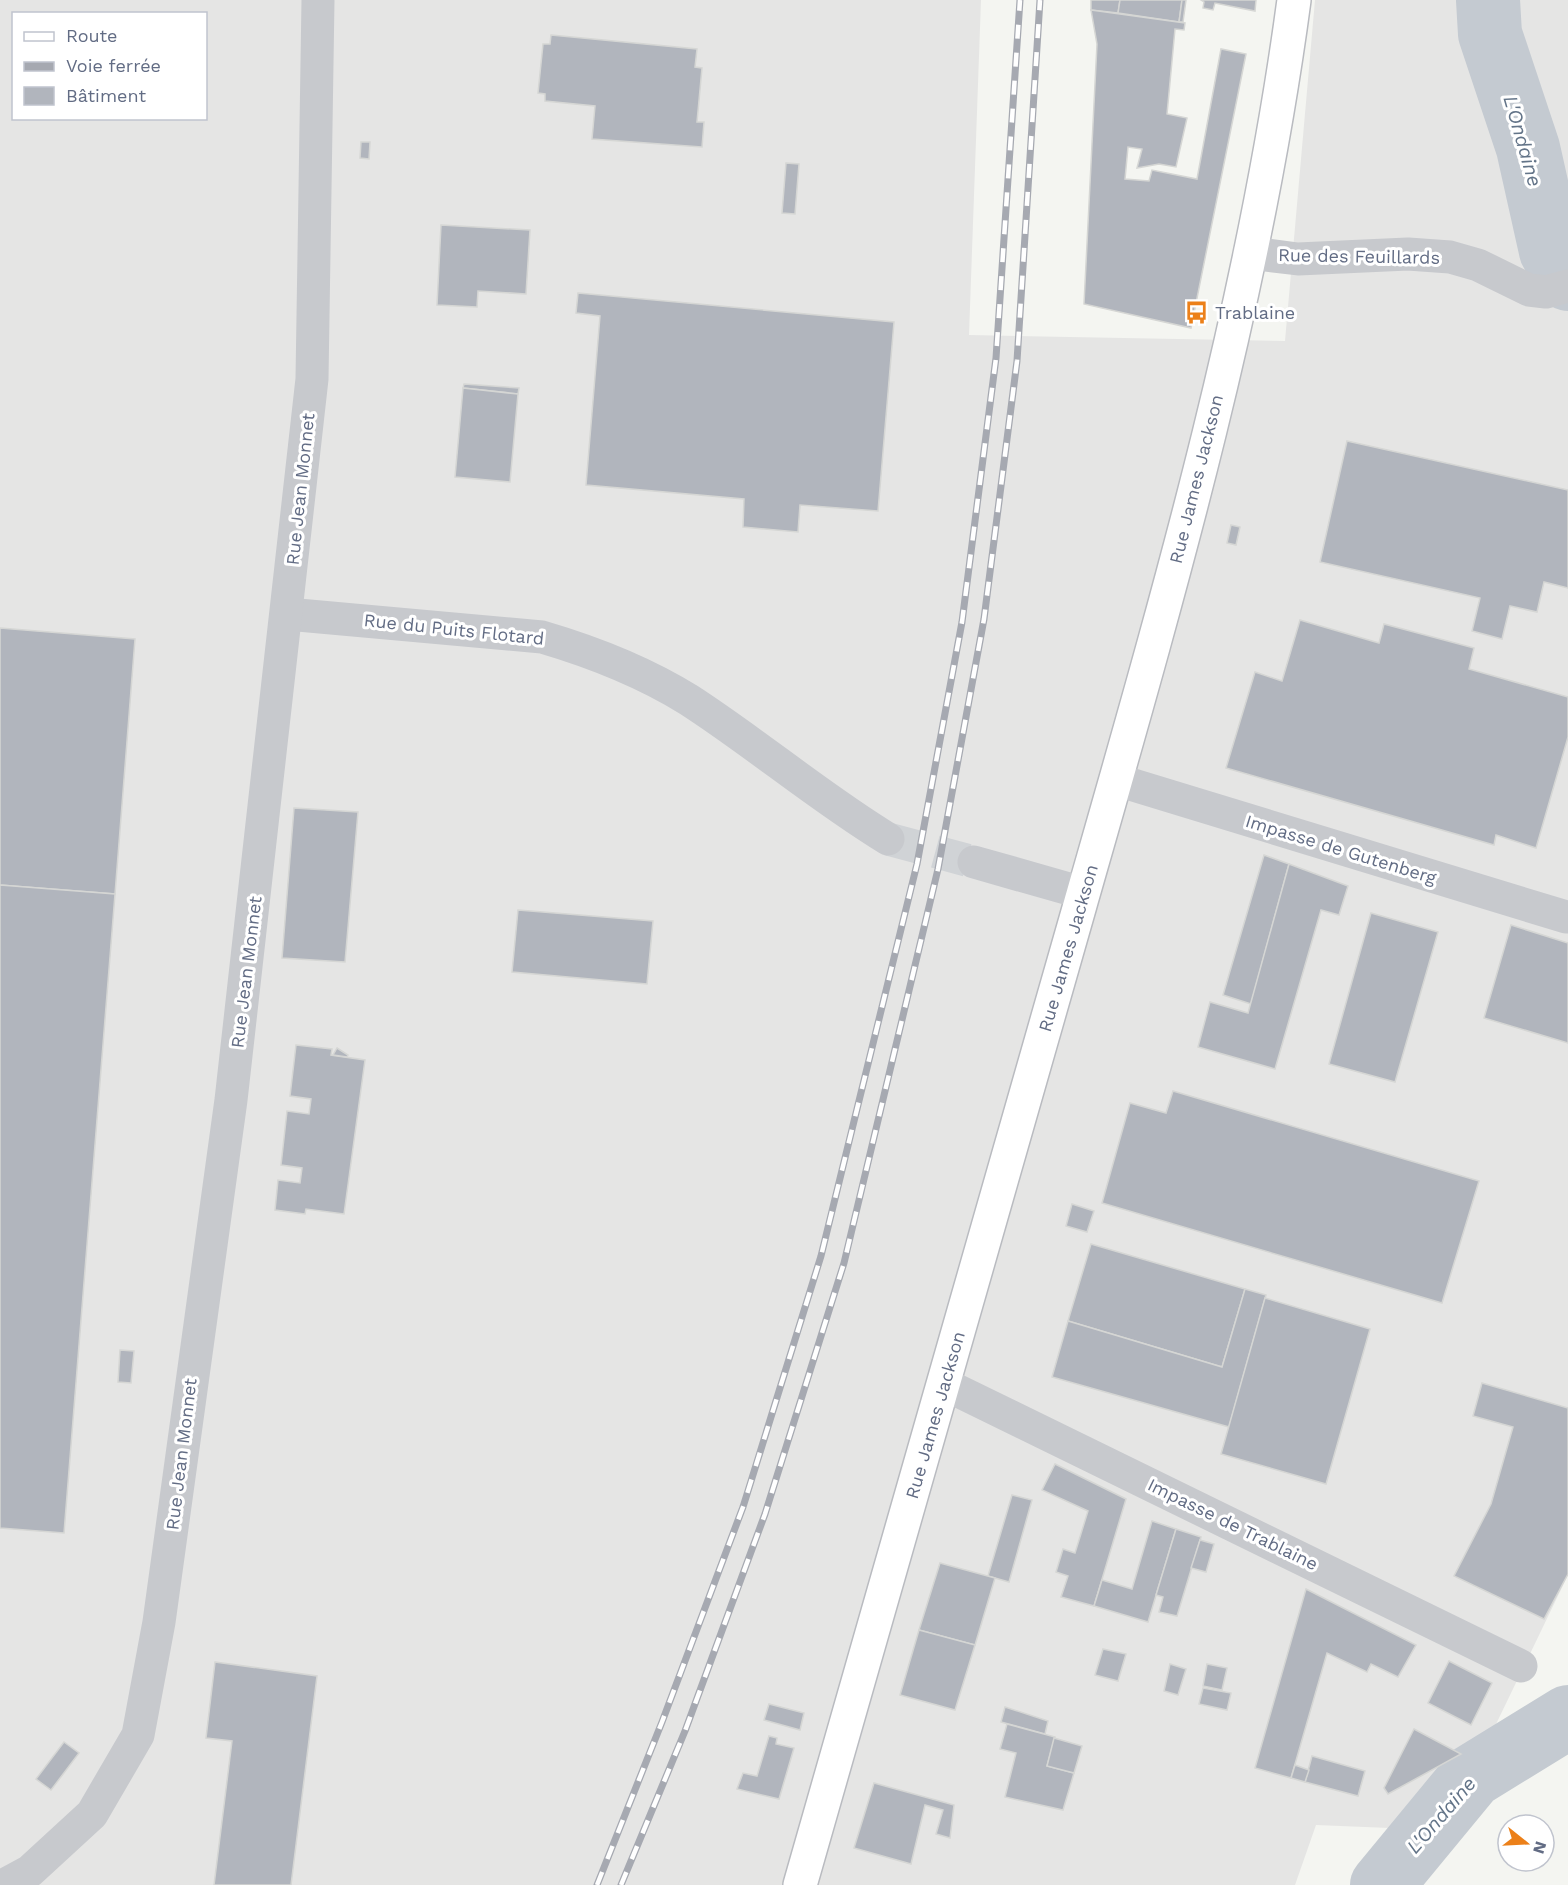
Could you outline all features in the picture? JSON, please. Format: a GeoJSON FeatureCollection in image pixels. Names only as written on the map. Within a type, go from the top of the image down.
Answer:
{"type":"FeatureCollection","features":[{"type":"Feature","properties":{"kind":"main road","name":"Rue James Jackson"},"geometry":{"type":"LineString","coordinates":[[800,1885],[1117,780],[1213,415],[1250,253],[1282,91],[1294,0]]}},
{"type":"Feature","properties":{"kind":"street","name":"Rue Jean Monnet"},"geometry":{"type":"LineString","coordinates":[[4,1885],[30,1871],[92,1814],[138,1735],[159,1622],[231,1100],[312,379],[318,0]]}},
{"type":"Feature","properties":{"kind":"street","name":"Rue des Feuillards"},"geometry":{"type":"LineString","coordinates":[[1250,253],[1298,259],[1408,254],[1450,257],[1478,265],[1529,290],[1557,289]]}},
{"type":"Feature","properties":{"kind":"street","name":"Rue du Puits Flotard"},"geometry":{"type":"LineString","coordinates":[[287,614],[542,637],[581,648],[619,664],[687,699],[752,742],[845,812],[888,839]]}},
{"type":"Feature","properties":{"kind":"street","name":"Impasse de Gutenberg"},"geometry":{"type":"LineString","coordinates":[[1117,780],[1566,917]]}},
{"type":"Feature","properties":{"kind":"street"},"geometry":{"type":"LineString","coordinates":[[974,862],[1083,893]]}},
{"type":"Feature","properties":{"kind":"street","name":"Impasse de Trablaine"},"geometry":{"type":"LineString","coordinates":[[944,1384],[1521,1666]]}},
{"type":"Feature","properties":{"kind":"shaded area"},"geometry":{"type":"Polygon","coordinates":[[[0,0],[981,0],[969,335],[1285,341],[1315,0],[1568,0],[1568,1575],[1484,1749],[1414,1829],[1316,1825],[1295,1885],[0,1885],[0,0]]]}},
{"type":"Feature","properties":{"kind":"building"},"geometry":{"type":"Polygon","coordinates":[[[1091,0],[1120,0],[1118,13],[1091,10],[1091,0]]]}},
{"type":"Feature","properties":{"kind":"building"},"geometry":{"type":"Polygon","coordinates":[[[1120,0],[1182,0],[1179,22],[1118,13],[1120,0]]]}},
{"type":"Feature","properties":{"kind":"building"},"geometry":{"type":"Polygon","coordinates":[[[1182,0],[1186,0],[1183,22],[1179,22],[1182,0]]]}},
{"type":"Feature","properties":{"kind":"building"},"geometry":{"type":"Polygon","coordinates":[[[1201,0],[1256,0],[1255,11],[1215,3],[1213,10],[1203,8],[1204,2],[1201,0]]]}},
{"type":"Feature","properties":{"kind":"building"},"geometry":{"type":"Polygon","coordinates":[[[1091,10],[1185,23],[1184,30],[1175,29],[1167,114],[1187,118],[1176,167],[1159,164],[1137,168],[1142,149],[1128,147],[1125,179],[1149,181],[1152,170],[1197,179],[1221,49],[1246,54],[1191,328],[1084,304],[1097,44],[1091,10]]]}},
{"type":"Feature","properties":{"kind":"building"},"geometry":{"type":"Polygon","coordinates":[[[551,35],[697,49],[695,67],[702,68],[697,122],[704,122],[702,147],[592,139],[595,106],[545,101],[545,94],[538,93],[543,44],[550,44],[551,35]]]}},
{"type":"Feature","properties":{"kind":"building"},"geometry":{"type":"Polygon","coordinates":[[[361,142],[370,142],[369,159],[360,158],[361,142]]]}},
{"type":"Feature","properties":{"kind":"building"},"geometry":{"type":"Polygon","coordinates":[[[786,163],[799,164],[795,214],[782,213],[786,163]]]}},
{"type":"Feature","properties":{"kind":"building"},"geometry":{"type":"Polygon","coordinates":[[[441,225],[530,230],[526,294],[478,291],[477,307],[437,305],[441,225]]]}},
{"type":"Feature","properties":{"kind":"building"},"geometry":{"type":"Polygon","coordinates":[[[578,293],[894,322],[878,511],[800,505],[798,532],[743,527],[744,499],[586,485],[600,316],[576,313],[578,293]]]}},
{"type":"Feature","properties":{"kind":"building"},"geometry":{"type":"Polygon","coordinates":[[[464,384],[519,388],[518,394],[463,388],[464,384]]]}},
{"type":"Feature","properties":{"kind":"building"},"geometry":{"type":"Polygon","coordinates":[[[463,388],[518,394],[510,482],[455,477],[463,388]]]}},
{"type":"Feature","properties":{"kind":"building"},"geometry":{"type":"Polygon","coordinates":[[[1347,441],[1568,490],[1568,588],[1544,582],[1537,612],[1510,606],[1502,639],[1472,631],[1480,598],[1320,562],[1347,441]]]}},
{"type":"Feature","properties":{"kind":"building"},"geometry":{"type":"Polygon","coordinates":[[[1231,525],[1240,527],[1236,545],[1227,543],[1231,525]]]}},
{"type":"Feature","properties":{"kind":"building"},"geometry":{"type":"Polygon","coordinates":[[[1300,620],[1379,643],[1384,624],[1474,648],[1469,669],[1568,697],[1568,737],[1536,848],[1496,835],[1494,845],[1226,768],[1255,672],[1282,681],[1300,620]]]}},
{"type":"Feature","properties":{"kind":"building"},"geometry":{"type":"Polygon","coordinates":[[[0,628],[135,639],[115,894],[0,885],[0,628]]]}},
{"type":"Feature","properties":{"kind":"building"},"geometry":{"type":"Polygon","coordinates":[[[294,808],[358,812],[345,962],[282,958],[294,808]]]}},
{"type":"Feature","properties":{"kind":"building"},"geometry":{"type":"Polygon","coordinates":[[[1264,855],[1289,864],[1251,1004],[1223,995],[1264,855]]]}},
{"type":"Feature","properties":{"kind":"building"},"geometry":{"type":"Polygon","coordinates":[[[1289,864],[1348,886],[1339,915],[1321,910],[1275,1069],[1198,1047],[1210,1002],[1248,1013],[1289,864]]]}},
{"type":"Feature","properties":{"kind":"building"},"geometry":{"type":"Polygon","coordinates":[[[0,885],[115,894],[64,1533],[0,1528],[0,885]]]}},
{"type":"Feature","properties":{"kind":"building"},"geometry":{"type":"Polygon","coordinates":[[[518,910],[653,921],[647,984],[512,972],[518,910]]]}},
{"type":"Feature","properties":{"kind":"building"},"geometry":{"type":"Polygon","coordinates":[[[1371,913],[1438,932],[1395,1082],[1329,1064],[1371,913]]]}},
{"type":"Feature","properties":{"kind":"building"},"geometry":{"type":"Polygon","coordinates":[[[1511,925],[1568,943],[1568,1043],[1484,1018],[1511,925]]]}},
{"type":"Feature","properties":{"kind":"building"},"geometry":{"type":"Polygon","coordinates":[[[296,1045],[332,1049],[331,1055],[365,1060],[344,1214],[306,1209],[305,1214],[275,1210],[278,1180],[300,1183],[302,1168],[281,1165],[287,1111],[309,1114],[311,1099],[290,1096],[296,1045]]]}},
{"type":"Feature","properties":{"kind":"building"},"geometry":{"type":"Polygon","coordinates":[[[337,1048],[348,1055],[347,1057],[333,1055],[337,1048]]]}},
{"type":"Feature","properties":{"kind":"building"},"geometry":{"type":"Polygon","coordinates":[[[1173,1091],[1479,1181],[1442,1303],[1102,1203],[1130,1103],[1166,1113],[1173,1091]]]}},
{"type":"Feature","properties":{"kind":"building"},"geometry":{"type":"Polygon","coordinates":[[[1072,1204],[1094,1211],[1087,1232],[1066,1226],[1072,1204]]]}},
{"type":"Feature","properties":{"kind":"building"},"geometry":{"type":"Polygon","coordinates":[[[1091,1244],[1245,1289],[1222,1367],[1068,1321],[1091,1244]]]}},
{"type":"Feature","properties":{"kind":"building"},"geometry":{"type":"Polygon","coordinates":[[[1245,1289],[1266,1295],[1229,1427],[1052,1377],[1068,1321],[1222,1367],[1245,1289]]]}},
{"type":"Feature","properties":{"kind":"building"},"geometry":{"type":"Polygon","coordinates":[[[1265,1298],[1370,1329],[1326,1484],[1221,1454],[1265,1298]]]}},
{"type":"Feature","properties":{"kind":"building"},"geometry":{"type":"Polygon","coordinates":[[[120,1350],[134,1351],[131,1383],[118,1382],[120,1350]]]}},
{"type":"Feature","properties":{"kind":"building"},"geometry":{"type":"Polygon","coordinates":[[[1482,1383],[1568,1408],[1568,1574],[1544,1619],[1454,1576],[1491,1504],[1513,1427],[1473,1416],[1482,1383]]]}},
{"type":"Feature","properties":{"kind":"building"},"geometry":{"type":"Polygon","coordinates":[[[1055,1464],[1126,1499],[1094,1606],[1061,1597],[1068,1576],[1056,1572],[1063,1549],[1075,1553],[1088,1511],[1042,1490],[1055,1464]]]}},
{"type":"Feature","properties":{"kind":"building"},"geometry":{"type":"Polygon","coordinates":[[[1012,1495],[1032,1500],[1009,1582],[988,1576],[1012,1495]]]}},
{"type":"Feature","properties":{"kind":"building"},"geometry":{"type":"Polygon","coordinates":[[[1152,1521],[1176,1529],[1148,1622],[1094,1606],[1102,1580],[1132,1589],[1152,1521]]]}},
{"type":"Feature","properties":{"kind":"building"},"geometry":{"type":"Polygon","coordinates":[[[1176,1529],[1201,1537],[1177,1616],[1159,1612],[1163,1597],[1156,1595],[1176,1529]]]}},
{"type":"Feature","properties":{"kind":"building"},"geometry":{"type":"Polygon","coordinates":[[[1200,1540],[1214,1544],[1206,1572],[1191,1568],[1200,1540]]]}},
{"type":"Feature","properties":{"kind":"building"},"geometry":{"type":"Polygon","coordinates":[[[940,1563],[995,1578],[975,1645],[919,1630],[940,1563]]]}},
{"type":"Feature","properties":{"kind":"building"},"geometry":{"type":"Polygon","coordinates":[[[1306,1589],[1416,1645],[1398,1677],[1371,1664],[1367,1672],[1327,1653],[1291,1778],[1255,1768],[1306,1589]]]}},
{"type":"Feature","properties":{"kind":"building"},"geometry":{"type":"Polygon","coordinates":[[[919,1630],[975,1645],[955,1710],[900,1695],[919,1630]]]}},
{"type":"Feature","properties":{"kind":"building"},"geometry":{"type":"Polygon","coordinates":[[[1103,1649],[1126,1654],[1118,1681],[1095,1675],[1103,1649]]]}},
{"type":"Feature","properties":{"kind":"building"},"geometry":{"type":"Polygon","coordinates":[[[1449,1661],[1492,1683],[1471,1725],[1428,1703],[1449,1661]]]}},
{"type":"Feature","properties":{"kind":"building"},"geometry":{"type":"Polygon","coordinates":[[[215,1662],[317,1676],[291,1885],[214,1885],[232,1741],[206,1738],[215,1662]]]}},
{"type":"Feature","properties":{"kind":"building"},"geometry":{"type":"Polygon","coordinates":[[[1170,1664],[1186,1669],[1178,1695],[1164,1691],[1170,1664]]]}},
{"type":"Feature","properties":{"kind":"building"},"geometry":{"type":"Polygon","coordinates":[[[1207,1664],[1227,1668],[1222,1690],[1203,1686],[1207,1664]]]}},
{"type":"Feature","properties":{"kind":"building"},"geometry":{"type":"Polygon","coordinates":[[[1203,1688],[1231,1693],[1227,1710],[1199,1704],[1203,1688]]]}},
{"type":"Feature","properties":{"kind":"building"},"geometry":{"type":"Polygon","coordinates":[[[769,1704],[804,1713],[800,1730],[764,1720],[769,1704]]]}},
{"type":"Feature","properties":{"kind":"building"},"geometry":{"type":"Polygon","coordinates":[[[1005,1707],[1048,1721],[1045,1734],[1001,1722],[1005,1707]]]}},
{"type":"Feature","properties":{"kind":"building"},"geometry":{"type":"Polygon","coordinates":[[[1007,1724],[1055,1737],[1047,1766],[1074,1773],[1063,1810],[1005,1797],[1016,1753],[1000,1749],[1007,1724]]]}},
{"type":"Feature","properties":{"kind":"building"},"geometry":{"type":"Polygon","coordinates":[[[1414,1729],[1461,1754],[1388,1794],[1384,1788],[1414,1729]]]}},
{"type":"Feature","properties":{"kind":"building"},"geometry":{"type":"Polygon","coordinates":[[[769,1736],[777,1738],[776,1744],[794,1748],[779,1799],[737,1789],[743,1773],[757,1776],[769,1736]]]}},
{"type":"Feature","properties":{"kind":"building"},"geometry":{"type":"Polygon","coordinates":[[[1054,1738],[1082,1746],[1074,1773],[1047,1766],[1054,1738]]]}},
{"type":"Feature","properties":{"kind":"building"},"geometry":{"type":"Polygon","coordinates":[[[64,1742],[79,1753],[51,1790],[36,1779],[64,1742]]]}},
{"type":"Feature","properties":{"kind":"building"},"geometry":{"type":"Polygon","coordinates":[[[1312,1756],[1365,1771],[1358,1796],[1305,1782],[1312,1756]]]}},
{"type":"Feature","properties":{"kind":"building"},"geometry":{"type":"Polygon","coordinates":[[[1295,1765],[1309,1770],[1305,1782],[1291,1778],[1295,1765]]]}},
{"type":"Feature","properties":{"kind":"building"},"geometry":{"type":"Polygon","coordinates":[[[874,1783],[954,1805],[950,1838],[936,1834],[943,1810],[925,1805],[911,1864],[854,1848],[874,1783]]]}},
{"type":"Feature","properties":{"kind":"waterway","name":"L'Ondaine"},"geometry":{"type":"LineString","coordinates":[[1488,0],[1490,34],[1528,148],[1551,251],[1568,279]]}},
{"type":"Feature","properties":{"kind":"waterway","name":"L'Ondaine"},"geometry":{"type":"LineString","coordinates":[[1382,1885],[1472,1776],[1568,1717]]}},
{"type":"Feature","properties":{"kind":"tunnel"},"geometry":{"type":"LineString","coordinates":[[888,839],[974,862]]}},
{"type":"Feature","properties":{"kind":"railway"},"geometry":{"type":"LineString","coordinates":[[597,1885],[662,1722],[743,1507],[821,1256],[917,864],[962,622],[996,358],[1020,0]]}},
{"type":"Feature","properties":{"kind":"railway"},"geometry":{"type":"LineString","coordinates":[[621,1885],[685,1731],[765,1514],[844,1263],[938,869],[984,619],[1017,361],[1040,0]]}},
{"type":"Feature","properties":{"kind":"place","name":"Trablaine"},"geometry":{"type":"Point","coordinates":[1197,312]}}]}
